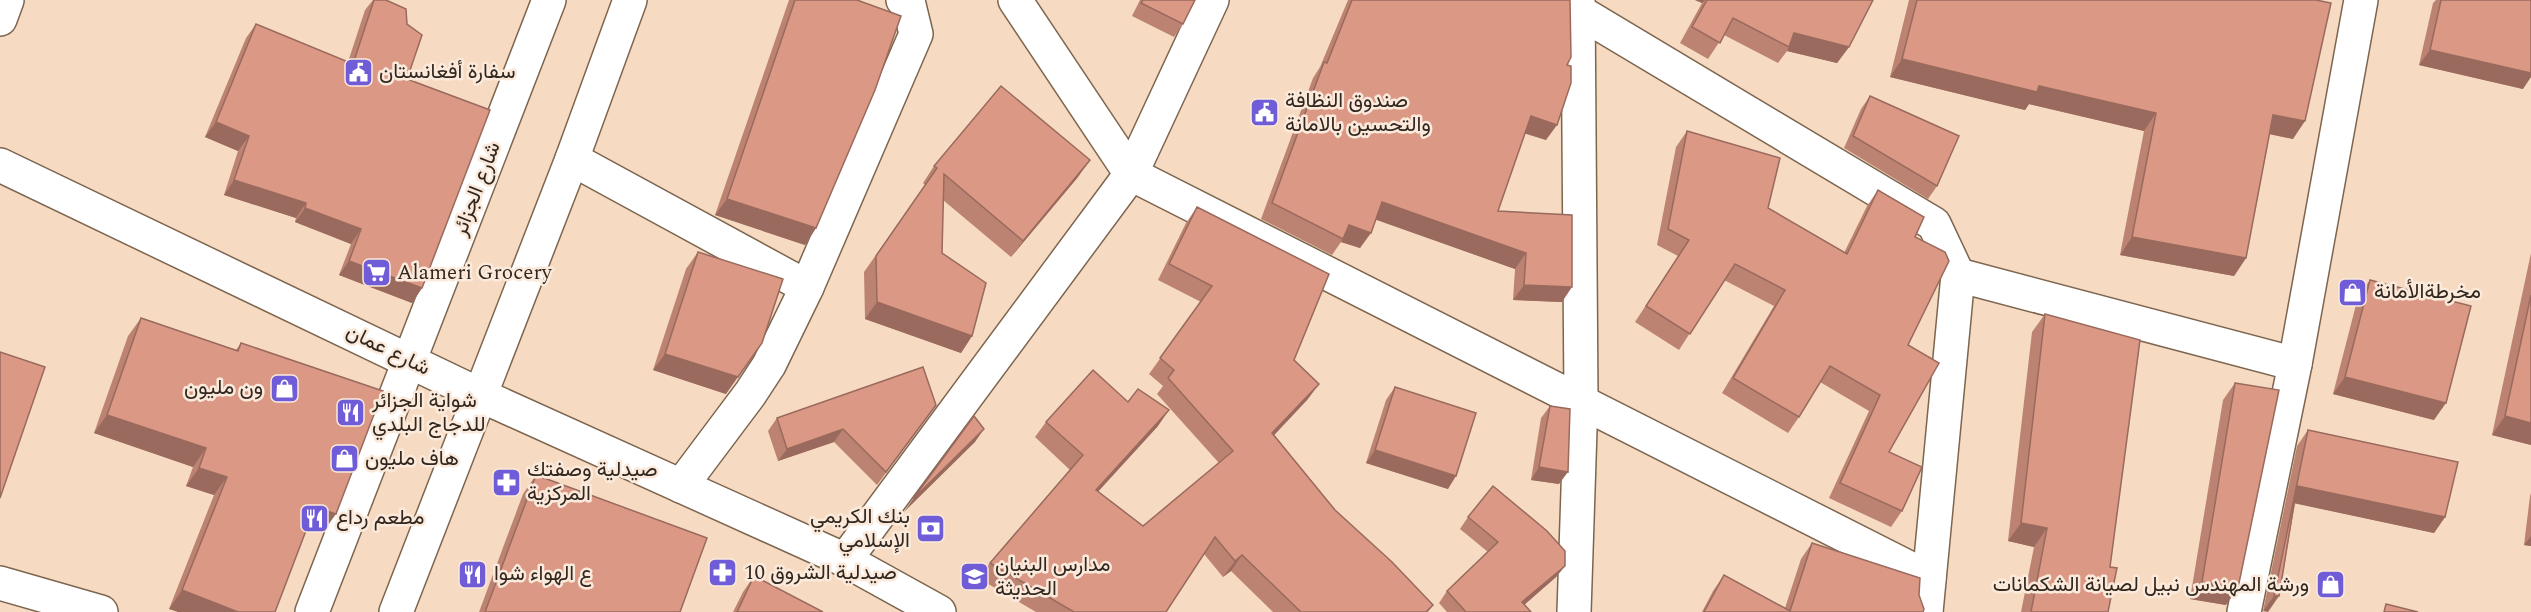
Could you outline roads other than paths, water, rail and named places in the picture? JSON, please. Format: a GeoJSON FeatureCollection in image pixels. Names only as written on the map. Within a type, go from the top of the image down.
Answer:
{"type":"FeatureCollection","features":[{"type":"Feature","properties":{"kind":"street"},"geometry":{"type":"LineString","coordinates":[[0,19],[7,0]]}},
{"type":"Feature","properties":{"kind":"street","name":"شارع الجزائر"},"geometry":{"type":"LineString","coordinates":[[312,612],[549,0]]}},
{"type":"Feature","properties":{"kind":"street"},"geometry":{"type":"LineString","coordinates":[[396,612],[482,396],[630,0]]}},
{"type":"Feature","properties":{"kind":"street"},"geometry":{"type":"LineString","coordinates":[[681,486],[769,365],[807,287],[916,34],[909,5],[903,0]]}},
{"type":"Feature","properties":{"kind":"street"},"geometry":{"type":"LineString","coordinates":[[1015,0],[1131,174],[1581,399],[1929,578]]}},
{"type":"Feature","properties":{"kind":"street"},"geometry":{"type":"LineString","coordinates":[[845,560],[1131,174],[1212,0]]}},
{"type":"Feature","properties":{"kind":"street"},"geometry":{"type":"LineString","coordinates":[[2244,612],[2295,364],[2361,0]]}},
{"type":"Feature","properties":{"kind":"street"},"geometry":{"type":"LineString","coordinates":[[1578,5],[1934,224],[1958,275],[1926,612]]}},
{"type":"Feature","properties":{"kind":"street"},"geometry":{"type":"LineString","coordinates":[[1575,612],[1581,399],[1578,5]]}},
{"type":"Feature","properties":{"kind":"street"},"geometry":{"type":"LineString","coordinates":[[572,159],[807,287]]}},
{"type":"Feature","properties":{"kind":"street","name":"شارع عمان"},"geometry":{"type":"LineString","coordinates":[[0,165],[482,396],[845,560],[939,612]]}},
{"type":"Feature","properties":{"kind":"street"},"geometry":{"type":"LineString","coordinates":[[1958,275],[2295,364]]}},
{"type":"Feature","properties":{"kind":"street"},"geometry":{"type":"LineString","coordinates":[[0,583],[100,612]]}},
{"type":"Feature","properties":{"kind":"place","name":"سفارة أفغانستان"},"geometry":{"type":"Point","coordinates":[358,72]}},
{"type":"Feature","properties":{"kind":"place","name":"صندوق النظافة والتحسين بالامانة"},"geometry":{"type":"Point","coordinates":[1264,113]}},
{"type":"Feature","properties":{"kind":"place","name":"Alameri Grocery"},"geometry":{"type":"Point","coordinates":[376,273]}},
{"type":"Feature","properties":{"kind":"place","name":"مخرطةالأمانة"},"geometry":{"type":"Point","coordinates":[2353,292]}},
{"type":"Feature","properties":{"kind":"place","name":"ون مليون"},"geometry":{"type":"Point","coordinates":[284,388]}},
{"type":"Feature","properties":{"kind":"place","name":"شواية الجزائر للدجاج البلدي"},"geometry":{"type":"Point","coordinates":[351,413]}},
{"type":"Feature","properties":{"kind":"place","name":"هاف مليون"},"geometry":{"type":"Point","coordinates":[344,459]}},
{"type":"Feature","properties":{"kind":"place","name":"صيدلية وصفتك المركزية"},"geometry":{"type":"Point","coordinates":[506,482]}},
{"type":"Feature","properties":{"kind":"place","name":"مطعم رداع"},"geometry":{"type":"Point","coordinates":[315,518]}},
{"type":"Feature","properties":{"kind":"place","name":"بنك الكريمي الإسلامي"},"geometry":{"type":"Point","coordinates":[931,529]}},
{"type":"Feature","properties":{"kind":"place","name":"صيدلية الشروق 10"},"geometry":{"type":"Point","coordinates":[723,573]}},
{"type":"Feature","properties":{"kind":"place","name":"ع الهواء شوا"},"geometry":{"type":"Point","coordinates":[473,574]}},
{"type":"Feature","properties":{"kind":"place","name":"مدارس البنيان الحديثة"},"geometry":{"type":"Point","coordinates":[974,577]}},
{"type":"Feature","properties":{"kind":"place","name":"ورشة المهندس نبيل لصيانة الشكمانات"},"geometry":{"type":"Point","coordinates":[2330,585]}}]}
